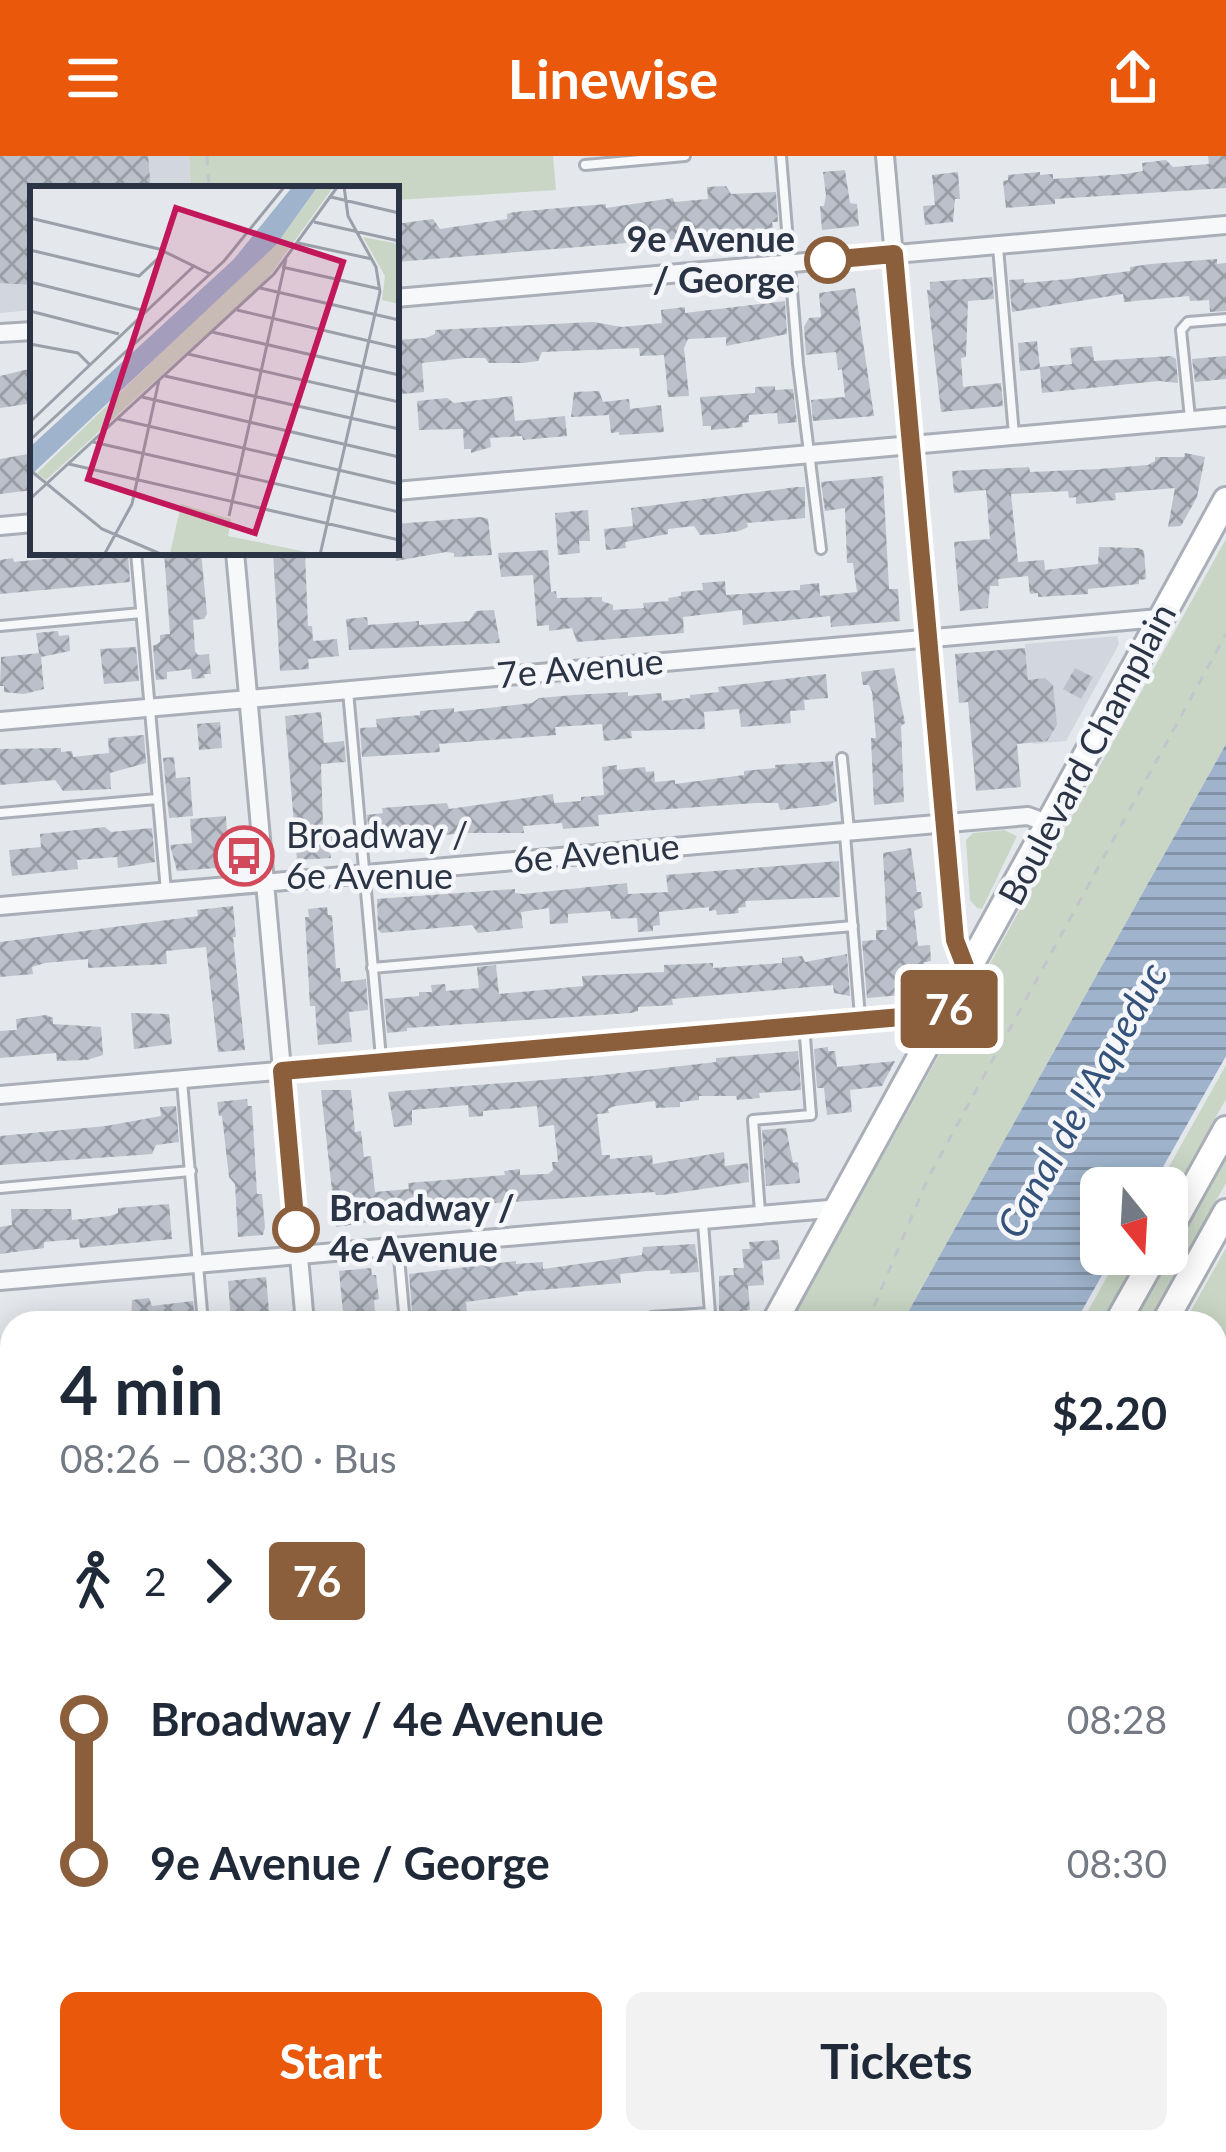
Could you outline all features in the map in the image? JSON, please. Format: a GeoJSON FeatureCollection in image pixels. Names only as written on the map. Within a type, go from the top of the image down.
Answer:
{"type":"FeatureCollection","features":[{"type":"Feature","properties":{"kind":"main road","name":"Boulevard Champlain"},"geometry":{"type":"LineString","coordinates":[[781,1311],[1226,500]]}},
{"type":"Feature","properties":{"kind":"main road"},"geometry":{"type":"LineString","coordinates":[[1188,1197],[1226,1130]]}},
{"type":"Feature","properties":{"kind":"main road"},"geometry":{"type":"LineString","coordinates":[[1171,1311],[1226,1212]]}},
{"type":"Feature","properties":{"kind":"main road"},"geometry":{"type":"LineString","coordinates":[[1124,1311],[1144,1275]]}},
{"type":"Feature","properties":{"kind":"street"},"geometry":{"type":"LineString","coordinates":[[885,156],[955,940],[968,974]]}},
{"type":"Feature","properties":{"kind":"street"},"geometry":{"type":"LineString","coordinates":[[399,298],[1226,225]]}},
{"type":"Feature","properties":{"kind":"street"},"geometry":{"type":"LineString","coordinates":[[0,334],[30,331]]}},
{"type":"Feature","properties":{"kind":"street"},"geometry":{"type":"LineString","coordinates":[[399,491],[1226,418]]}},
{"type":"Feature","properties":{"kind":"street"},"geometry":{"type":"LineString","coordinates":[[0,526],[30,523]]}},
{"type":"Feature","properties":{"kind":"street"},"geometry":{"type":"LineString","coordinates":[[235,555],[303,1311]]}},
{"type":"Feature","properties":{"kind":"street","name":"7e Avenue"},"geometry":{"type":"LineString","coordinates":[[0,721],[1160,618]]}},
{"type":"Feature","properties":{"kind":"street","name":"6e Avenue"},"geometry":{"type":"LineString","coordinates":[[0,907],[1028,816],[1047,823]]}},
{"type":"Feature","properties":{"kind":"street"},"geometry":{"type":"LineString","coordinates":[[0,1095],[947,1013]]}},
{"type":"Feature","properties":{"kind":"street"},"geometry":{"type":"LineString","coordinates":[[0,1281],[840,1208]]}},
{"type":"Feature","properties":{"kind":"lane"},"geometry":{"type":"LineString","coordinates":[[584,165],[686,156]]}},
{"type":"Feature","properties":{"kind":"lane"},"geometry":{"type":"LineString","coordinates":[[781,156],[820,549]]}},
{"type":"Feature","properties":{"kind":"lane"},"geometry":{"type":"LineString","coordinates":[[998,245],[1014,436]]}},
{"type":"Feature","properties":{"kind":"lane"},"geometry":{"type":"LineString","coordinates":[[1190,420],[1181,330],[1188,322],[1226,319]]}},
{"type":"Feature","properties":{"kind":"lane"},"geometry":{"type":"LineString","coordinates":[[136,555],[166,892]]}},
{"type":"Feature","properties":{"kind":"lane"},"geometry":{"type":"LineString","coordinates":[[0,626],[141,613]]}},
{"type":"Feature","properties":{"kind":"lane"},"geometry":{"type":"LineString","coordinates":[[348,689],[381,1062]]}},
{"type":"Feature","properties":{"kind":"lane"},"geometry":{"type":"LineString","coordinates":[[842,758],[861,1019]]}},
{"type":"Feature","properties":{"kind":"lane"},"geometry":{"type":"LineString","coordinates":[[0,813],[157,799]]}},
{"type":"Feature","properties":{"kind":"lane"},"geometry":{"type":"LineString","coordinates":[[372,968],[853,926]]}},
{"type":"Feature","properties":{"kind":"lane"},"geometry":{"type":"LineString","coordinates":[[760,1214],[753,1120],[811,1115],[804,1024]]}},
{"type":"Feature","properties":{"kind":"lane"},"geometry":{"type":"LineString","coordinates":[[182,1079],[202,1311]]}},
{"type":"Feature","properties":{"kind":"lane"},"geometry":{"type":"LineString","coordinates":[[0,1188],[190,1172]]}},
{"type":"Feature","properties":{"kind":"lane"},"geometry":{"type":"LineString","coordinates":[[702,1219],[710,1311]]}},
{"type":"Feature","properties":{"kind":"lane"},"geometry":{"type":"LineString","coordinates":[[398,1246],[404,1311]]}},
{"type":"Feature","properties":{"kind":"path"},"geometry":{"type":"LineString","coordinates":[[207,156],[209,186]]}},
{"type":"Feature","properties":{"kind":"path"},"geometry":{"type":"LineString","coordinates":[[872,1311],[928,1178],[1226,634]]}},
{"type":"Feature","properties":{"kind":"shaded area"},"geometry":{"type":"Polygon","coordinates":[[[0,156],[189,156],[191,186],[30,186],[30,310],[0,313],[0,156]]]}},
{"type":"Feature","properties":{"kind":"shaded area"},"geometry":{"type":"Polygon","coordinates":[[[1117,636],[1119,644],[1066,741],[1033,744],[1025,644],[1117,636]]]}},
{"type":"Feature","properties":{"kind":"green space"},"geometry":{"type":"Polygon","coordinates":[[[189,156],[553,156],[556,190],[399,200],[399,186],[191,186],[189,156]]]}},
{"type":"Feature","properties":{"kind":"green space"},"geometry":{"type":"Polygon","coordinates":[[[1226,539],[1226,744],[909,1311],[797,1311],[1226,539]]]}},
{"type":"Feature","properties":{"kind":"green space"},"geometry":{"type":"Polygon","coordinates":[[[1004,830],[1017,836],[982,909],[977,908],[970,900],[966,840],[973,833],[1004,830]]]}},
{"type":"Feature","properties":{"kind":"green space"},"geometry":{"type":"Polygon","coordinates":[[[1226,1065],[1226,1099],[1188,1167],[1169,1167],[1226,1065]]]}},
{"type":"Feature","properties":{"kind":"green space"},"geometry":{"type":"Polygon","coordinates":[[[1226,1159],[1226,1183],[1188,1250],[1188,1227],[1226,1159]]]}},
{"type":"Feature","properties":{"kind":"green space"},"geometry":{"type":"Polygon","coordinates":[[[1226,1248],[1226,1311],[1191,1311],[1226,1248]]]}},
{"type":"Feature","properties":{"kind":"green space"},"geometry":{"type":"Polygon","coordinates":[[[1108,1275],[1127,1275],[1108,1311],[1088,1311],[1108,1275]]]}},
{"type":"Feature","properties":{"kind":"green space"},"geometry":{"type":"Polygon","coordinates":[[[1161,1275],[1174,1275],[1154,1311],[1141,1311],[1161,1275]]]}},
{"type":"Feature","properties":{"kind":"water","name":"Canal de l'Aqueduc"},"geometry":{"type":"Polygon","coordinates":[[[1226,744],[1226,1056],[1163,1167],[1080,1167],[1080,1275],[1102,1275],[1082,1311],[909,1311],[1226,744]]]}},
{"type":"Feature","properties":{"kind":"building"},"geometry":{"type":"Polygon","coordinates":[[[0,156],[148,156],[151,186],[30,186],[30,285],[0,283],[0,156]]]}},
{"type":"Feature","properties":{"kind":"building"},"geometry":{"type":"Polygon","coordinates":[[[1208,156],[1226,156],[1226,188],[1055,199],[1055,204],[1006,208],[1003,181],[1008,175],[1040,172],[1053,174],[1053,179],[1125,174],[1143,171],[1142,163],[1166,160],[1173,167],[1209,164],[1208,156]]]}},
{"type":"Feature","properties":{"kind":"building"},"geometry":{"type":"Polygon","coordinates":[[[845,170],[859,226],[822,230],[823,172],[845,170]]]}},
{"type":"Feature","properties":{"kind":"building"},"geometry":{"type":"Polygon","coordinates":[[[958,172],[960,199],[955,199],[953,222],[925,225],[923,206],[935,205],[932,175],[958,172]]]}},
{"type":"Feature","properties":{"kind":"building"},"geometry":{"type":"Polygon","coordinates":[[[726,186],[731,194],[776,192],[778,222],[772,222],[773,228],[726,235],[399,262],[399,224],[433,219],[440,229],[507,219],[514,212],[708,199],[707,187],[726,186]]]}},
{"type":"Feature","properties":{"kind":"building"},"geometry":{"type":"Polygon","coordinates":[[[1217,259],[1217,264],[1226,263],[1226,311],[1210,312],[1209,300],[1190,301],[1189,296],[1124,302],[1123,294],[1012,312],[1009,280],[1069,279],[1150,264],[1217,259]]]}},
{"type":"Feature","properties":{"kind":"building"},"geometry":{"type":"Polygon","coordinates":[[[992,277],[994,299],[968,301],[966,357],[961,358],[963,387],[1001,383],[1003,406],[941,412],[927,290],[930,282],[992,277]]]}},
{"type":"Feature","properties":{"kind":"building"},"geometry":{"type":"Polygon","coordinates":[[[855,288],[874,416],[813,421],[811,400],[845,397],[836,352],[806,355],[804,327],[809,318],[821,317],[819,293],[855,288]]]}},
{"type":"Feature","properties":{"kind":"building"},"geometry":{"type":"Polygon","coordinates":[[[785,301],[787,334],[726,346],[726,337],[688,339],[684,348],[689,396],[668,397],[664,355],[640,356],[639,348],[542,352],[538,361],[523,363],[465,358],[422,363],[424,392],[401,394],[399,340],[426,338],[435,330],[593,322],[622,327],[662,323],[661,310],[685,307],[685,313],[785,301]]]}},
{"type":"Feature","properties":{"kind":"building"},"geometry":{"type":"Polygon","coordinates":[[[1037,341],[1040,367],[1072,364],[1070,348],[1092,346],[1094,361],[1171,356],[1176,359],[1178,383],[1042,393],[1040,369],[1020,371],[1018,343],[1037,341]]]}},
{"type":"Feature","properties":{"kind":"building"},"geometry":{"type":"Polygon","coordinates":[[[1226,356],[1226,379],[1195,382],[1192,359],[1226,356]]]}},
{"type":"Feature","properties":{"kind":"building"},"geometry":{"type":"Polygon","coordinates":[[[30,369],[30,403],[0,408],[0,376],[30,369]]]}},
{"type":"Feature","properties":{"kind":"building"},"geometry":{"type":"Polygon","coordinates":[[[775,386],[775,390],[793,389],[797,422],[778,424],[777,413],[749,415],[743,427],[711,430],[703,426],[700,397],[755,393],[755,387],[775,386]]]}},
{"type":"Feature","properties":{"kind":"building"},"geometry":{"type":"Polygon","coordinates":[[[599,391],[603,402],[629,399],[630,409],[661,405],[664,432],[619,435],[611,433],[609,415],[571,417],[574,392],[599,391]]]}},
{"type":"Feature","properties":{"kind":"building"},"geometry":{"type":"Polygon","coordinates":[[[512,396],[515,421],[565,416],[567,436],[490,438],[491,447],[471,453],[464,449],[463,429],[419,430],[417,401],[447,398],[454,403],[512,396]]]}},
{"type":"Feature","properties":{"kind":"building"},"geometry":{"type":"Polygon","coordinates":[[[1185,453],[1205,457],[1197,497],[1181,526],[1168,527],[1175,488],[1115,493],[1116,500],[1076,504],[1076,497],[1069,498],[1068,491],[1011,494],[1018,562],[1044,560],[1045,570],[1098,564],[1099,547],[1139,548],[1144,551],[1146,579],[1139,584],[1038,597],[1038,593],[1030,594],[1028,576],[998,579],[999,586],[990,586],[988,608],[960,611],[954,542],[990,539],[986,490],[954,493],[952,471],[1099,469],[1148,465],[1155,457],[1184,457],[1185,453]]]}},
{"type":"Feature","properties":{"kind":"building"},"geometry":{"type":"Polygon","coordinates":[[[30,454],[30,490],[0,494],[0,459],[30,454]]]}},
{"type":"Feature","properties":{"kind":"building"},"geometry":{"type":"Polygon","coordinates":[[[883,476],[889,589],[898,589],[900,621],[831,627],[830,616],[743,625],[742,610],[683,617],[684,633],[577,642],[572,628],[549,631],[549,625],[537,626],[533,575],[501,577],[498,553],[548,550],[551,592],[556,591],[557,598],[602,597],[613,610],[644,608],[643,603],[703,590],[702,583],[725,581],[726,595],[800,590],[800,585],[819,583],[820,596],[857,592],[853,563],[847,563],[845,508],[825,511],[821,482],[883,476]]]}},
{"type":"Feature","properties":{"kind":"building"},"geometry":{"type":"Polygon","coordinates":[[[805,487],[805,518],[747,523],[739,531],[718,534],[700,535],[694,526],[668,529],[668,534],[606,550],[604,529],[633,526],[631,508],[805,487]]]}},
{"type":"Feature","properties":{"kind":"building"},"geometry":{"type":"Polygon","coordinates":[[[588,510],[590,541],[579,541],[580,553],[558,555],[555,513],[588,510]]]}},
{"type":"Feature","properties":{"kind":"building"},"geometry":{"type":"Polygon","coordinates":[[[488,519],[492,555],[454,557],[446,552],[396,561],[399,524],[488,519]]]}},
{"type":"Feature","properties":{"kind":"building"},"geometry":{"type":"Polygon","coordinates":[[[128,555],[130,582],[0,594],[0,560],[13,558],[14,562],[128,555]]]}},
{"type":"Feature","properties":{"kind":"building"},"geometry":{"type":"Polygon","coordinates":[[[164,555],[201,555],[207,614],[193,620],[195,651],[209,654],[211,674],[192,679],[191,669],[167,672],[167,679],[156,680],[153,646],[160,642],[160,635],[170,634],[164,555]]]}},
{"type":"Feature","properties":{"kind":"building"},"geometry":{"type":"Polygon","coordinates":[[[273,555],[305,555],[308,626],[312,626],[313,641],[337,639],[339,656],[308,659],[309,669],[280,671],[273,555]]]}},
{"type":"Feature","properties":{"kind":"building"},"geometry":{"type":"Polygon","coordinates":[[[494,610],[500,643],[349,650],[346,619],[367,617],[368,625],[419,621],[419,625],[469,621],[476,611],[494,610]]]}},
{"type":"Feature","properties":{"kind":"building"},"geometry":{"type":"Polygon","coordinates":[[[58,631],[59,636],[69,635],[70,651],[41,657],[44,689],[4,692],[1,657],[39,653],[36,633],[58,631]]]}},
{"type":"Feature","properties":{"kind":"building"},"geometry":{"type":"Polygon","coordinates":[[[136,647],[139,681],[104,684],[100,649],[136,647]]]}},
{"type":"Feature","properties":{"kind":"building"},"geometry":{"type":"Polygon","coordinates":[[[1025,648],[1028,680],[1045,678],[1053,685],[1057,725],[1047,741],[1017,744],[1021,787],[976,791],[968,702],[959,703],[955,654],[1025,648]]]}},
{"type":"Feature","properties":{"kind":"building"},"geometry":{"type":"Polygon","coordinates":[[[894,668],[905,723],[901,726],[904,802],[874,805],[872,692],[869,685],[863,685],[861,672],[894,668]]]}},
{"type":"Feature","properties":{"kind":"building"},"geometry":{"type":"Polygon","coordinates":[[[1075,668],[1093,677],[1081,699],[1063,689],[1075,668]]]}},
{"type":"Feature","properties":{"kind":"building"},"geometry":{"type":"Polygon","coordinates":[[[826,674],[828,698],[804,700],[805,710],[790,711],[791,723],[741,727],[739,709],[704,712],[705,729],[631,731],[632,738],[604,741],[602,724],[555,727],[556,735],[439,744],[440,752],[362,757],[360,728],[377,727],[376,719],[420,715],[420,711],[454,708],[454,712],[532,703],[539,698],[628,692],[628,696],[661,693],[662,701],[719,692],[718,687],[826,674]]]}},
{"type":"Feature","properties":{"kind":"building"},"geometry":{"type":"Polygon","coordinates":[[[321,712],[324,743],[344,741],[346,762],[321,764],[323,827],[333,826],[335,850],[330,851],[331,858],[297,860],[285,716],[321,712]]]}},
{"type":"Feature","properties":{"kind":"building"},"geometry":{"type":"Polygon","coordinates":[[[220,722],[222,748],[199,750],[197,724],[220,722]]]}},
{"type":"Feature","properties":{"kind":"building"},"geometry":{"type":"Polygon","coordinates":[[[144,735],[146,763],[110,773],[111,789],[63,791],[55,780],[0,785],[0,749],[61,748],[61,752],[72,751],[73,757],[109,753],[108,738],[144,735]]]}},
{"type":"Feature","properties":{"kind":"building"},"geometry":{"type":"Polygon","coordinates":[[[174,757],[176,778],[190,777],[193,816],[169,818],[163,758],[174,757]]]}},
{"type":"Feature","properties":{"kind":"building"},"geometry":{"type":"Polygon","coordinates":[[[833,761],[837,801],[828,805],[780,810],[778,803],[756,803],[641,811],[598,815],[599,826],[523,826],[524,833],[459,833],[370,847],[367,815],[383,813],[382,808],[447,803],[449,809],[553,794],[554,803],[581,801],[581,797],[604,795],[602,767],[645,767],[646,772],[654,771],[655,782],[675,780],[675,784],[744,775],[744,771],[775,765],[833,761]]]}},
{"type":"Feature","properties":{"kind":"building"},"geometry":{"type":"Polygon","coordinates":[[[226,816],[229,867],[177,871],[170,845],[192,843],[190,819],[226,816]]]}},
{"type":"Feature","properties":{"kind":"building"},"geometry":{"type":"Polygon","coordinates":[[[105,827],[111,832],[152,828],[155,862],[118,868],[117,857],[77,860],[78,869],[12,876],[9,850],[41,847],[40,834],[105,827]]]}},
{"type":"Feature","properties":{"kind":"building"},"geometry":{"type":"Polygon","coordinates":[[[911,848],[923,907],[914,911],[918,946],[930,945],[931,961],[924,962],[926,993],[867,998],[862,941],[876,940],[876,930],[887,930],[883,853],[911,848]]]}},
{"type":"Feature","properties":{"kind":"building"},"geometry":{"type":"Polygon","coordinates":[[[839,861],[840,897],[745,901],[739,913],[717,915],[709,907],[659,912],[660,925],[653,926],[653,931],[638,932],[637,918],[611,919],[610,911],[568,914],[568,923],[550,924],[549,908],[521,912],[523,928],[478,933],[472,925],[381,933],[378,929],[377,899],[515,889],[523,894],[627,883],[628,894],[668,892],[666,875],[839,861]]]}},
{"type":"Feature","properties":{"kind":"building"},"geometry":{"type":"Polygon","coordinates":[[[233,906],[245,1050],[218,1052],[206,947],[166,951],[167,964],[88,968],[88,959],[45,963],[32,967],[33,974],[0,977],[0,942],[198,916],[197,910],[233,906]]]}},
{"type":"Feature","properties":{"kind":"building"},"geometry":{"type":"Polygon","coordinates":[[[327,907],[341,982],[366,979],[368,1010],[349,1012],[352,1042],[318,1045],[315,1006],[310,1006],[305,917],[309,917],[308,909],[327,907]]]}},
{"type":"Feature","properties":{"kind":"building"},"geometry":{"type":"Polygon","coordinates":[[[847,954],[850,996],[834,993],[833,985],[672,999],[673,1005],[638,1007],[631,1013],[387,1033],[384,999],[419,996],[419,992],[432,992],[431,985],[445,984],[446,991],[479,988],[477,967],[496,965],[499,994],[583,986],[582,976],[664,972],[664,965],[713,963],[713,968],[847,954]]]}},
{"type":"Feature","properties":{"kind":"building"},"geometry":{"type":"Polygon","coordinates":[[[131,1013],[169,1014],[172,1044],[134,1049],[131,1013]]]}},
{"type":"Feature","properties":{"kind":"building"},"geometry":{"type":"Polygon","coordinates":[[[53,1018],[53,1024],[101,1027],[103,1055],[57,1061],[56,1053],[0,1058],[0,1031],[17,1030],[16,1019],[53,1018]]]}},
{"type":"Feature","properties":{"kind":"building"},"geometry":{"type":"Polygon","coordinates":[[[814,1049],[835,1051],[837,1067],[895,1061],[882,1086],[850,1090],[852,1112],[827,1115],[824,1088],[817,1088],[814,1049]]]}},
{"type":"Feature","properties":{"kind":"building"},"geometry":{"type":"Polygon","coordinates":[[[798,1051],[801,1090],[737,1100],[736,1096],[699,1096],[699,1100],[680,1102],[680,1107],[656,1108],[655,1101],[615,1106],[609,1113],[597,1114],[602,1155],[610,1159],[652,1155],[653,1164],[724,1152],[725,1166],[748,1163],[749,1182],[662,1195],[423,1208],[424,1212],[336,1227],[321,1090],[351,1090],[355,1132],[361,1131],[364,1157],[371,1156],[375,1192],[409,1189],[408,1183],[505,1175],[504,1171],[520,1169],[520,1175],[548,1174],[552,1162],[558,1162],[554,1125],[539,1127],[537,1106],[483,1111],[483,1116],[469,1117],[468,1105],[412,1110],[412,1125],[394,1127],[388,1092],[594,1076],[798,1051]]]}},
{"type":"Feature","properties":{"kind":"building"},"geometry":{"type":"Polygon","coordinates":[[[247,1099],[252,1106],[257,1194],[262,1194],[265,1227],[263,1235],[238,1237],[235,1184],[229,1177],[217,1102],[247,1099]]]}},
{"type":"Feature","properties":{"kind":"building"},"geometry":{"type":"Polygon","coordinates":[[[176,1106],[179,1142],[156,1145],[152,1154],[0,1165],[0,1136],[106,1126],[161,1116],[160,1107],[176,1106]]]}},
{"type":"Feature","properties":{"kind":"building"},"geometry":{"type":"Polygon","coordinates":[[[786,1128],[800,1183],[766,1186],[762,1130],[786,1128]]]}},
{"type":"Feature","properties":{"kind":"building"},"geometry":{"type":"Polygon","coordinates":[[[169,1204],[172,1239],[80,1248],[79,1239],[44,1242],[44,1248],[0,1254],[0,1227],[12,1225],[11,1209],[71,1209],[72,1220],[110,1216],[118,1208],[169,1204]]]}},
{"type":"Feature","properties":{"kind":"building"},"geometry":{"type":"Polygon","coordinates":[[[778,1240],[780,1259],[762,1261],[764,1285],[748,1286],[750,1310],[719,1311],[719,1276],[734,1275],[733,1268],[744,1268],[742,1249],[750,1249],[749,1242],[778,1240]]]}},
{"type":"Feature","properties":{"kind":"building"},"geometry":{"type":"Polygon","coordinates":[[[695,1244],[699,1272],[620,1274],[621,1283],[517,1292],[466,1302],[467,1311],[412,1311],[409,1274],[516,1261],[543,1262],[543,1269],[642,1255],[643,1247],[695,1244]]]}},
{"type":"Feature","properties":{"kind":"building"},"geometry":{"type":"Polygon","coordinates":[[[371,1268],[379,1299],[374,1300],[375,1311],[343,1311],[339,1271],[371,1268]]]}},
{"type":"Feature","properties":{"kind":"building"},"geometry":{"type":"Polygon","coordinates":[[[266,1277],[269,1311],[230,1311],[228,1281],[266,1277]]]}},
{"type":"Feature","properties":{"kind":"building"},"geometry":{"type":"Polygon","coordinates":[[[149,1298],[152,1306],[193,1301],[194,1311],[132,1311],[132,1300],[149,1298]]]}},
{"type":"Feature","properties":{"kind":"bus line","name":"76"},"geometry":{"type":"LineString","coordinates":[[296,1229],[282,1071],[947,1013],[968,974],[955,940],[894,254],[828,260]]}},
{"type":"Feature","properties":{"kind":"place","name":"9e Avenue / George"},"geometry":{"type":"Point","coordinates":[828,260]}},
{"type":"Feature","properties":{"kind":"place","name":"Broadway / 6e Avenue"},"geometry":{"type":"Point","coordinates":[244,856]}},
{"type":"Feature","properties":{"kind":"place","name":"Broadway / 4e Avenue"},"geometry":{"type":"Point","coordinates":[296,1229]}}]}
